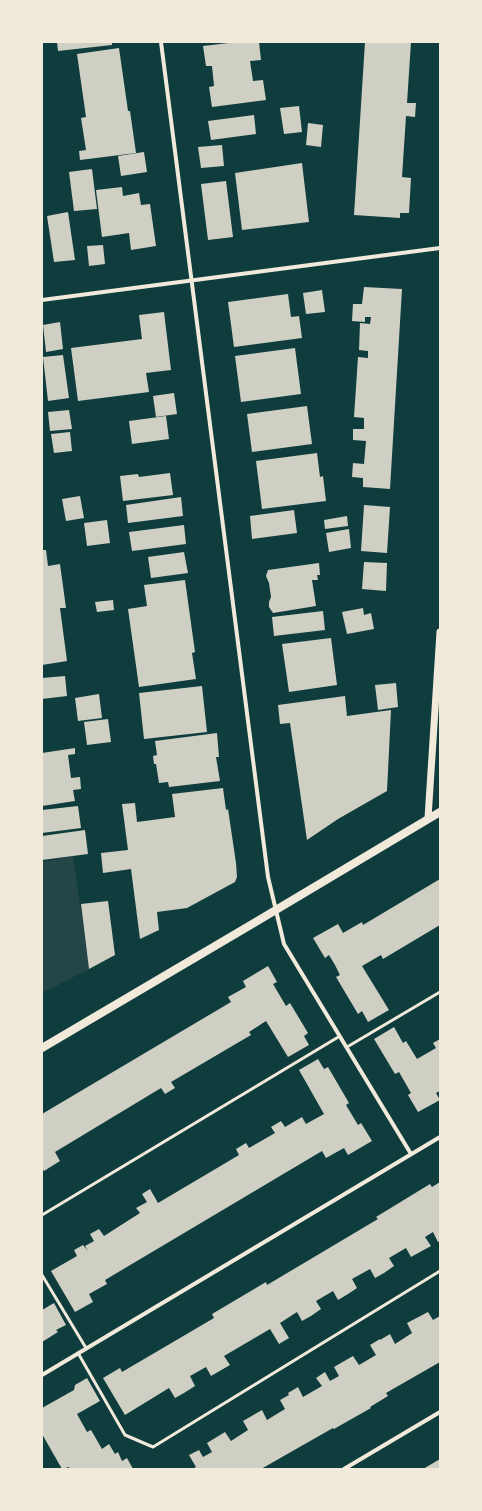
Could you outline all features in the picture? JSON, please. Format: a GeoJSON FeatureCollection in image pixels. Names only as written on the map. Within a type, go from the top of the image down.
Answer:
{"type":"FeatureCollection","features":[{"type":"Feature","properties":{"kind":"main road"},"geometry":{"type":"LineString","coordinates":[[42,1048],[440,812]]}},
{"type":"Feature","properties":{"kind":"street"},"geometry":{"type":"LineString","coordinates":[[161,42],[268,877],[284,944],[411,1154]]}},
{"type":"Feature","properties":{"kind":"street"},"geometry":{"type":"LineString","coordinates":[[42,300],[440,248]]}},
{"type":"Feature","properties":{"kind":"street"},"geometry":{"type":"LineString","coordinates":[[428,818],[440,632]]}},
{"type":"Feature","properties":{"kind":"street"},"geometry":{"type":"LineString","coordinates":[[42,1375],[440,1137]]}},
{"type":"Feature","properties":{"kind":"street"},"geometry":{"type":"LineString","coordinates":[[344,1469],[440,1412]]}},
{"type":"Feature","properties":{"kind":"lane"},"geometry":{"type":"LineString","coordinates":[[346,1047],[440,992]]}},
{"type":"Feature","properties":{"kind":"lane"},"geometry":{"type":"LineString","coordinates":[[42,1215],[340,1036]]}},
{"type":"Feature","properties":{"kind":"lane"},"geometry":{"type":"LineString","coordinates":[[78,1353],[125,1435],[153,1447],[440,1271]]}},
{"type":"Feature","properties":{"kind":"lane"},"geometry":{"type":"LineString","coordinates":[[42,1275],[86,1348]]}},
{"type":"Feature","properties":{"kind":"shaded area"},"geometry":{"type":"Polygon","coordinates":[[[73,856],[89,969],[42,993],[42,862],[73,856]]]}},
{"type":"Feature","properties":{"kind":"building"},"geometry":{"type":"Polygon","coordinates":[[[57,42],[112,42],[112,45],[58,51],[57,42]]]}},
{"type":"Feature","properties":{"kind":"building"},"geometry":{"type":"Polygon","coordinates":[[[237,42],[259,42],[261,60],[250,61],[253,81],[263,80],[266,100],[212,107],[209,87],[214,86],[212,66],[206,66],[203,46],[237,42]]]}},
{"type":"Feature","properties":{"kind":"building"},"geometry":{"type":"Polygon","coordinates":[[[365,42],[411,42],[407,103],[416,103],[415,117],[406,116],[402,177],[411,178],[409,213],[400,213],[400,218],[354,215],[365,42]]]}},
{"type":"Feature","properties":{"kind":"building"},"geometry":{"type":"Polygon","coordinates":[[[119,48],[136,153],[80,160],[79,151],[86,150],[81,118],[86,117],[77,54],[119,48]]]}},
{"type":"Feature","properties":{"kind":"building"},"geometry":{"type":"Polygon","coordinates":[[[299,106],[302,132],[284,134],[280,108],[299,106]]]}},
{"type":"Feature","properties":{"kind":"building"},"geometry":{"type":"Polygon","coordinates":[[[254,115],[256,134],[211,140],[208,121],[254,115]]]}},
{"type":"Feature","properties":{"kind":"building"},"geometry":{"type":"Polygon","coordinates":[[[308,123],[323,125],[321,147],[306,145],[308,123]]]}},
{"type":"Feature","properties":{"kind":"building"},"geometry":{"type":"Polygon","coordinates":[[[222,145],[224,166],[201,168],[198,147],[222,145]]]}},
{"type":"Feature","properties":{"kind":"building"},"geometry":{"type":"Polygon","coordinates":[[[144,152],[147,172],[121,176],[118,156],[144,152]]]}},
{"type":"Feature","properties":{"kind":"building"},"geometry":{"type":"Polygon","coordinates":[[[302,163],[309,222],[242,230],[235,173],[302,163]]]}},
{"type":"Feature","properties":{"kind":"building"},"geometry":{"type":"Polygon","coordinates":[[[92,169],[97,209],[74,211],[69,172],[92,169]]]}},
{"type":"Feature","properties":{"kind":"building"},"geometry":{"type":"Polygon","coordinates":[[[226,181],[233,237],[208,240],[201,184],[226,181]]]}},
{"type":"Feature","properties":{"kind":"building"},"geometry":{"type":"Polygon","coordinates":[[[122,187],[123,196],[139,193],[141,205],[150,204],[156,246],[131,250],[129,233],[102,237],[96,190],[122,187]]]}},
{"type":"Feature","properties":{"kind":"building"},"geometry":{"type":"Polygon","coordinates":[[[68,212],[75,260],[54,262],[47,216],[68,212]]]}},
{"type":"Feature","properties":{"kind":"building"},"geometry":{"type":"Polygon","coordinates":[[[103,245],[105,264],[89,266],[87,246],[103,245]]]}},
{"type":"Feature","properties":{"kind":"building"},"geometry":{"type":"Polygon","coordinates":[[[364,287],[402,289],[390,489],[363,487],[363,478],[352,477],[353,463],[364,464],[366,441],[353,440],[353,429],[364,429],[364,418],[354,417],[358,357],[368,358],[368,351],[359,350],[360,323],[370,324],[371,317],[365,317],[365,322],[352,321],[353,304],[362,304],[364,287]]]}},
{"type":"Feature","properties":{"kind":"building"},"geometry":{"type":"Polygon","coordinates":[[[322,290],[325,312],[306,314],[303,293],[322,290]]]}},
{"type":"Feature","properties":{"kind":"building"},"geometry":{"type":"Polygon","coordinates":[[[288,294],[291,317],[299,316],[302,338],[234,347],[228,302],[288,294]]]}},
{"type":"Feature","properties":{"kind":"building"},"geometry":{"type":"Polygon","coordinates":[[[164,312],[171,370],[146,373],[149,392],[78,401],[71,348],[142,339],[139,315],[164,312]]]}},
{"type":"Feature","properties":{"kind":"building"},"geometry":{"type":"Polygon","coordinates":[[[60,322],[63,349],[46,352],[43,325],[60,322]]]}},
{"type":"Feature","properties":{"kind":"building"},"geometry":{"type":"Polygon","coordinates":[[[295,348],[301,394],[241,402],[235,356],[295,348]]]}},
{"type":"Feature","properties":{"kind":"building"},"geometry":{"type":"Polygon","coordinates":[[[63,355],[69,398],[48,401],[43,357],[63,355]]]}},
{"type":"Feature","properties":{"kind":"building"},"geometry":{"type":"Polygon","coordinates":[[[174,393],[177,414],[156,417],[153,396],[174,393]]]}},
{"type":"Feature","properties":{"kind":"building"},"geometry":{"type":"Polygon","coordinates":[[[307,406],[312,444],[252,452],[247,414],[307,406]]]}},
{"type":"Feature","properties":{"kind":"building"},"geometry":{"type":"Polygon","coordinates":[[[69,410],[72,429],[50,431],[48,412],[69,410]]]}},
{"type":"Feature","properties":{"kind":"building"},"geometry":{"type":"Polygon","coordinates":[[[166,416],[169,439],[132,444],[129,421],[166,416]]]}},
{"type":"Feature","properties":{"kind":"building"},"geometry":{"type":"Polygon","coordinates":[[[70,432],[72,451],[54,453],[51,434],[70,432]]]}},
{"type":"Feature","properties":{"kind":"building"},"geometry":{"type":"Polygon","coordinates":[[[317,453],[320,477],[323,476],[326,501],[262,509],[256,461],[317,453]]]}},
{"type":"Feature","properties":{"kind":"building"},"geometry":{"type":"Polygon","coordinates":[[[170,473],[173,495],[123,501],[120,476],[138,474],[139,477],[170,473]]]}},
{"type":"Feature","properties":{"kind":"building"},"geometry":{"type":"Polygon","coordinates":[[[80,496],[84,518],[66,521],[62,499],[80,496]]]}},
{"type":"Feature","properties":{"kind":"building"},"geometry":{"type":"Polygon","coordinates":[[[181,497],[183,516],[128,523],[126,505],[181,497]]]}},
{"type":"Feature","properties":{"kind":"building"},"geometry":{"type":"Polygon","coordinates":[[[364,505],[390,507],[387,553],[361,551],[364,505]]]}},
{"type":"Feature","properties":{"kind":"building"},"geometry":{"type":"Polygon","coordinates":[[[294,510],[297,533],[252,539],[250,516],[294,510]]]}},
{"type":"Feature","properties":{"kind":"building"},"geometry":{"type":"Polygon","coordinates":[[[347,516],[348,526],[325,529],[324,520],[347,516]]]}},
{"type":"Feature","properties":{"kind":"building"},"geometry":{"type":"Polygon","coordinates":[[[107,520],[110,543],[87,546],[84,523],[107,520]]]}},
{"type":"Feature","properties":{"kind":"building"},"geometry":{"type":"Polygon","coordinates":[[[184,525],[186,544],[132,551],[129,532],[184,525]]]}},
{"type":"Feature","properties":{"kind":"building"},"geometry":{"type":"Polygon","coordinates":[[[349,529],[351,548],[329,552],[326,533],[349,529]]]}},
{"type":"Feature","properties":{"kind":"building"},"geometry":{"type":"Polygon","coordinates":[[[42,550],[46,550],[48,566],[60,564],[66,608],[60,608],[67,661],[42,665],[42,550]]]}},
{"type":"Feature","properties":{"kind":"building"},"geometry":{"type":"Polygon","coordinates":[[[184,552],[188,573],[151,578],[148,557],[184,552]]]}},
{"type":"Feature","properties":{"kind":"building"},"geometry":{"type":"Polygon","coordinates":[[[364,562],[387,563],[386,591],[362,589],[364,562]]]}},
{"type":"Feature","properties":{"kind":"building"},"geometry":{"type":"Polygon","coordinates":[[[319,563],[320,575],[317,575],[318,580],[312,580],[316,606],[273,613],[269,607],[271,597],[269,583],[266,576],[268,570],[319,563]]]}},
{"type":"Feature","properties":{"kind":"building"},"geometry":{"type":"Polygon","coordinates":[[[185,580],[195,652],[192,653],[196,679],[139,687],[128,609],[147,606],[144,585],[185,580]]]}},
{"type":"Feature","properties":{"kind":"building"},"geometry":{"type":"Polygon","coordinates":[[[113,600],[114,610],[97,612],[95,602],[113,600]]]}},
{"type":"Feature","properties":{"kind":"building"},"geometry":{"type":"Polygon","coordinates":[[[363,608],[364,615],[371,613],[374,629],[347,634],[342,612],[363,608]]]}},
{"type":"Feature","properties":{"kind":"building"},"geometry":{"type":"Polygon","coordinates":[[[323,611],[325,630],[274,636],[272,617],[323,611]]]}},
{"type":"Feature","properties":{"kind":"building"},"geometry":{"type":"Polygon","coordinates":[[[331,638],[337,685],[289,692],[282,644],[331,638]]]}},
{"type":"Feature","properties":{"kind":"building"},"geometry":{"type":"Polygon","coordinates":[[[65,676],[67,696],[42,699],[42,678],[65,676]]]}},
{"type":"Feature","properties":{"kind":"building"},"geometry":{"type":"Polygon","coordinates":[[[396,683],[398,707],[378,710],[375,685],[396,683]]]}},
{"type":"Feature","properties":{"kind":"building"},"geometry":{"type":"Polygon","coordinates":[[[202,686],[207,732],[144,739],[139,693],[202,686]]]}},
{"type":"Feature","properties":{"kind":"building"},"geometry":{"type":"Polygon","coordinates":[[[99,694],[102,718],[78,721],[75,698],[99,694]]]}},
{"type":"Feature","properties":{"kind":"building"},"geometry":{"type":"Polygon","coordinates":[[[345,696],[347,716],[391,710],[387,791],[338,819],[307,840],[290,723],[280,724],[278,705],[345,696]]]}},
{"type":"Feature","properties":{"kind":"building"},"geometry":{"type":"Polygon","coordinates":[[[108,719],[111,742],[87,745],[84,722],[108,719]]]}},
{"type":"Feature","properties":{"kind":"building"},"geometry":{"type":"Polygon","coordinates":[[[217,733],[219,757],[216,757],[220,781],[169,787],[168,782],[159,783],[153,756],[157,755],[155,741],[217,733]]]}},
{"type":"Feature","properties":{"kind":"building"},"geometry":{"type":"Polygon","coordinates":[[[75,748],[75,754],[68,755],[71,778],[80,777],[81,789],[73,790],[75,801],[42,806],[42,753],[75,748]]]}},
{"type":"Feature","properties":{"kind":"building"},"geometry":{"type":"Polygon","coordinates":[[[223,788],[226,810],[228,809],[236,863],[237,877],[235,882],[187,908],[157,912],[159,930],[140,939],[131,869],[103,873],[101,853],[128,850],[122,804],[135,803],[137,822],[175,817],[172,794],[223,788]]]}},
{"type":"Feature","properties":{"kind":"building"},"geometry":{"type":"Polygon","coordinates":[[[78,806],[81,828],[42,833],[42,810],[78,806]]]}},
{"type":"Feature","properties":{"kind":"building"},"geometry":{"type":"Polygon","coordinates":[[[85,830],[88,854],[42,860],[42,836],[85,830]]]}},
{"type":"Feature","properties":{"kind":"building"},"geometry":{"type":"Polygon","coordinates":[[[440,879],[440,925],[383,959],[381,955],[362,966],[389,1010],[368,1022],[362,1011],[358,1014],[336,977],[340,975],[329,955],[325,958],[313,938],[338,924],[343,933],[362,922],[363,925],[440,879]]]}},
{"type":"Feature","properties":{"kind":"building"},"geometry":{"type":"Polygon","coordinates":[[[108,901],[115,955],[89,969],[81,904],[108,901]]]}},
{"type":"Feature","properties":{"kind":"building"},"geometry":{"type":"Polygon","coordinates":[[[268,966],[277,982],[273,984],[286,1006],[290,1003],[308,1033],[304,1036],[309,1045],[288,1057],[266,1021],[249,1032],[251,1035],[171,1082],[175,1088],[165,1094],[161,1088],[55,1152],[60,1161],[44,1171],[42,1168],[42,1114],[231,1002],[228,997],[246,987],[243,981],[268,966]]]}},
{"type":"Feature","properties":{"kind":"building"},"geometry":{"type":"Polygon","coordinates":[[[394,1027],[403,1043],[406,1041],[417,1059],[436,1048],[433,1043],[440,1039],[440,1091],[436,1093],[440,1100],[418,1112],[408,1095],[411,1093],[399,1072],[395,1074],[374,1039],[394,1027]]]}},
{"type":"Feature","properties":{"kind":"building"},"geometry":{"type":"Polygon","coordinates":[[[318,1059],[324,1069],[328,1067],[349,1103],[346,1105],[358,1125],[361,1123],[372,1141],[348,1155],[344,1148],[326,1158],[322,1151],[105,1280],[107,1284],[89,1294],[93,1302],[75,1312],[51,1271],[77,1256],[74,1250],[83,1245],[88,1251],[85,1246],[94,1241],[90,1234],[99,1229],[104,1236],[140,1213],[136,1208],[147,1202],[142,1194],[150,1189],[158,1203],[239,1155],[236,1149],[246,1143],[249,1148],[275,1133],[271,1127],[281,1121],[285,1127],[302,1117],[306,1124],[324,1114],[299,1070],[318,1059]]]}},
{"type":"Feature","properties":{"kind":"building"},"geometry":{"type":"Polygon","coordinates":[[[440,1182],[440,1241],[438,1242],[433,1232],[425,1237],[431,1246],[411,1257],[406,1248],[389,1258],[394,1266],[375,1278],[370,1269],[352,1279],[357,1288],[338,1300],[333,1291],[316,1301],[321,1309],[302,1321],[297,1312],[280,1323],[289,1338],[279,1344],[270,1329],[224,1356],[230,1365],[211,1376],[206,1367],[190,1376],[195,1386],[184,1393],[175,1398],[169,1388],[125,1415],[103,1378],[120,1368],[122,1372],[214,1318],[212,1314],[266,1282],[267,1285],[378,1219],[376,1217],[430,1184],[432,1187],[440,1182]]]}},
{"type":"Feature","properties":{"kind":"building"},"geometry":{"type":"Polygon","coordinates":[[[54,1303],[66,1325],[56,1330],[58,1332],[42,1342],[42,1310],[54,1303]]]}},
{"type":"Feature","properties":{"kind":"building"},"geometry":{"type":"Polygon","coordinates":[[[428,1312],[433,1320],[440,1316],[440,1362],[386,1393],[388,1396],[370,1407],[371,1408],[261,1469],[192,1469],[196,1467],[189,1455],[199,1450],[203,1457],[212,1452],[207,1443],[225,1432],[231,1441],[248,1430],[243,1421],[262,1410],[267,1420],[285,1409],[280,1400],[289,1395],[288,1393],[298,1387],[303,1397],[322,1386],[316,1378],[325,1372],[330,1381],[339,1376],[334,1367],[353,1356],[359,1365],[376,1355],[370,1345],[390,1334],[395,1344],[412,1333],[407,1323],[428,1312]]]}},
{"type":"Feature","properties":{"kind":"building"},"geometry":{"type":"Polygon","coordinates":[[[87,1378],[100,1401],[77,1414],[87,1432],[91,1430],[102,1449],[109,1444],[115,1454],[118,1452],[122,1461],[127,1458],[133,1469],[70,1469],[69,1467],[62,1469],[42,1434],[42,1408],[74,1390],[75,1385],[87,1378]]]}},
{"type":"Feature","properties":{"kind":"building"},"geometry":{"type":"Polygon","coordinates":[[[440,1459],[440,1469],[423,1469],[440,1459]]]}}]}
